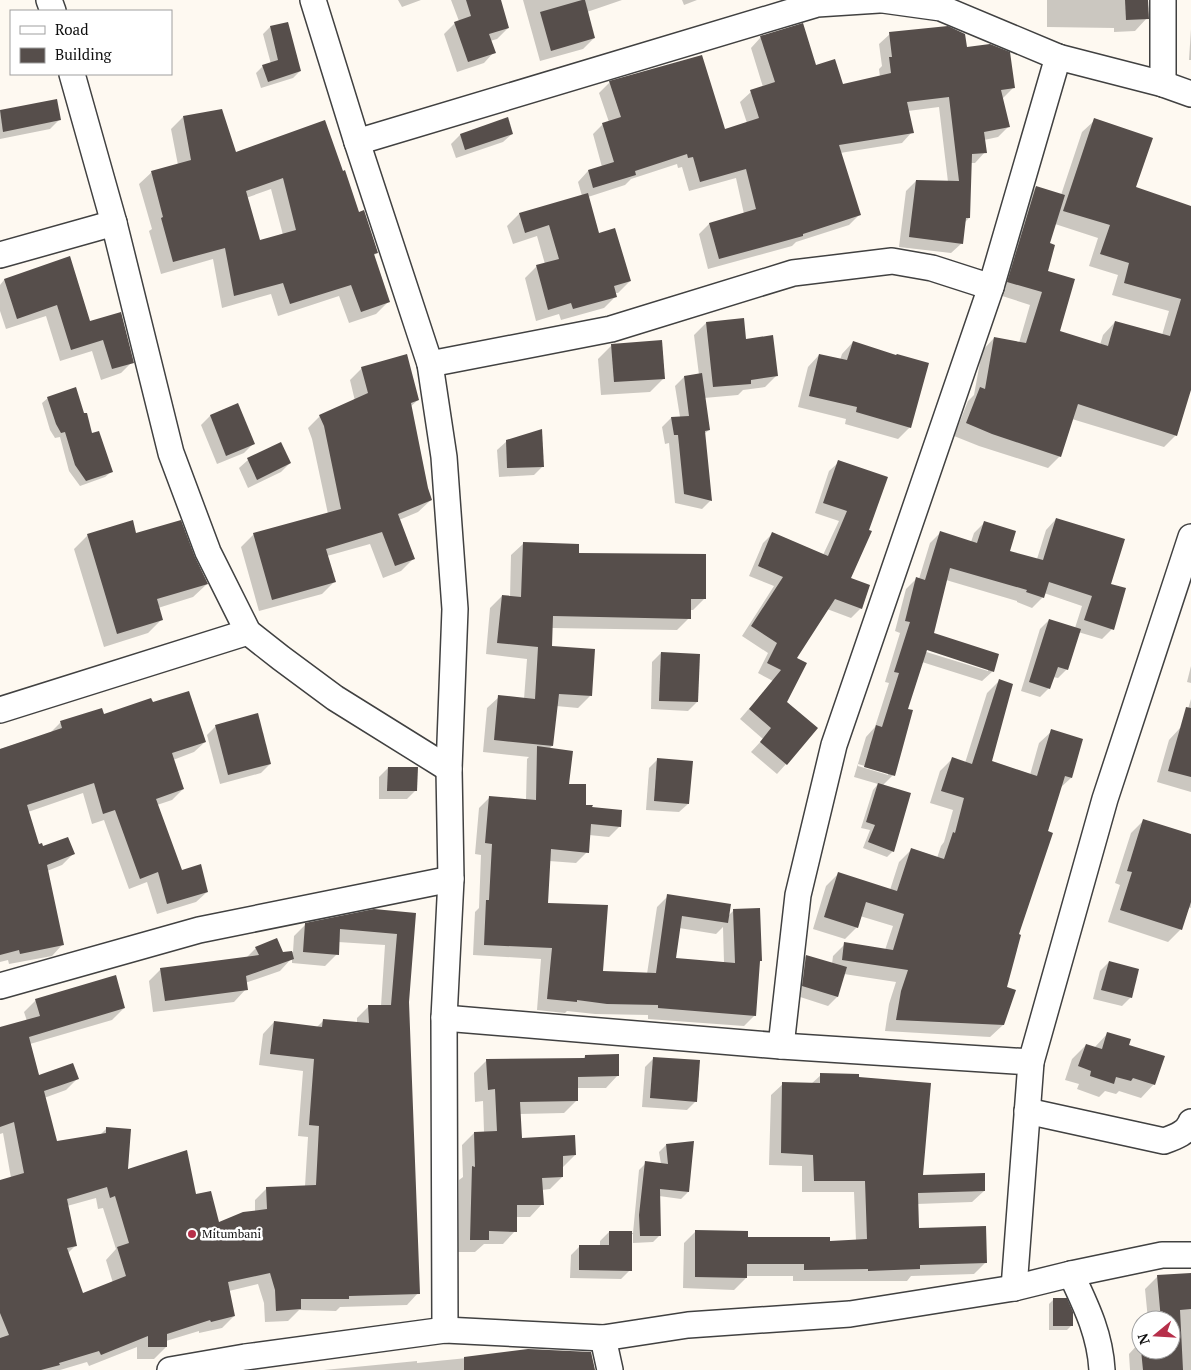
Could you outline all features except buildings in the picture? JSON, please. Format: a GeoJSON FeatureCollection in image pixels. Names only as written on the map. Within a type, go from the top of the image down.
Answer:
{"type":"FeatureCollection","features":[{"type":"Feature","properties":{"kind":"street"},"geometry":{"type":"LineString","coordinates":[[313,0],[357,142],[430,364],[444,458],[455,609],[449,770],[451,879],[444,1018],[444,1330]]}},
{"type":"Feature","properties":{"kind":"street"},"geometry":{"type":"LineString","coordinates":[[357,142],[816,2],[881,0],[941,8],[1058,57],[1163,84],[1191,94]]}},
{"type":"Feature","properties":{"kind":"street"},"geometry":{"type":"LineString","coordinates":[[1162,0],[1163,84]]}},
{"type":"Feature","properties":{"kind":"street"},"geometry":{"type":"LineString","coordinates":[[781,1046],[798,895],[834,745],[991,287],[1058,57]]}},
{"type":"Feature","properties":{"kind":"street"},"geometry":{"type":"LineString","coordinates":[[72,75],[114,224],[171,454],[208,552],[248,632],[336,698],[449,770]]}},
{"type":"Feature","properties":{"kind":"street"},"geometry":{"type":"LineString","coordinates":[[0,255],[114,224]]}},
{"type":"Feature","properties":{"kind":"street"},"geometry":{"type":"LineString","coordinates":[[430,364],[611,329],[793,273],[892,261],[932,268],[991,287]]}},
{"type":"Feature","properties":{"kind":"street"},"geometry":{"type":"LineString","coordinates":[[1014,1288],[1031,1062],[1105,799],[1191,537]]}},
{"type":"Feature","properties":{"kind":"street"},"geometry":{"type":"LineString","coordinates":[[0,710],[248,632]]}},
{"type":"Feature","properties":{"kind":"street"},"geometry":{"type":"LineString","coordinates":[[0,986],[199,930],[451,879]]}},
{"type":"Feature","properties":{"kind":"street"},"geometry":{"type":"LineString","coordinates":[[444,1018],[781,1046],[1031,1062]]}},
{"type":"Feature","properties":{"kind":"street"},"geometry":{"type":"LineString","coordinates":[[1027,1111],[1164,1141],[1178,1136],[1189,1127],[1191,1122]]}},
{"type":"Feature","properties":{"kind":"street"},"geometry":{"type":"LineString","coordinates":[[170,1370],[245,1357],[444,1330],[603,1338],[688,1325],[850,1314],[1014,1288],[1162,1255],[1191,1254]]}},
{"type":"Feature","properties":{"kind":"street"},"geometry":{"type":"LineString","coordinates":[[1071,1274],[1094,1324],[1101,1354],[1102,1370]]}},
{"type":"Feature","properties":{"kind":"street"},"geometry":{"type":"LineString","coordinates":[[603,1338],[610,1370]]}},
{"type":"Feature","properties":{"kind":"place","name":"Mitumbani"},"geometry":{"type":"Point","coordinates":[192,1234]}}]}
